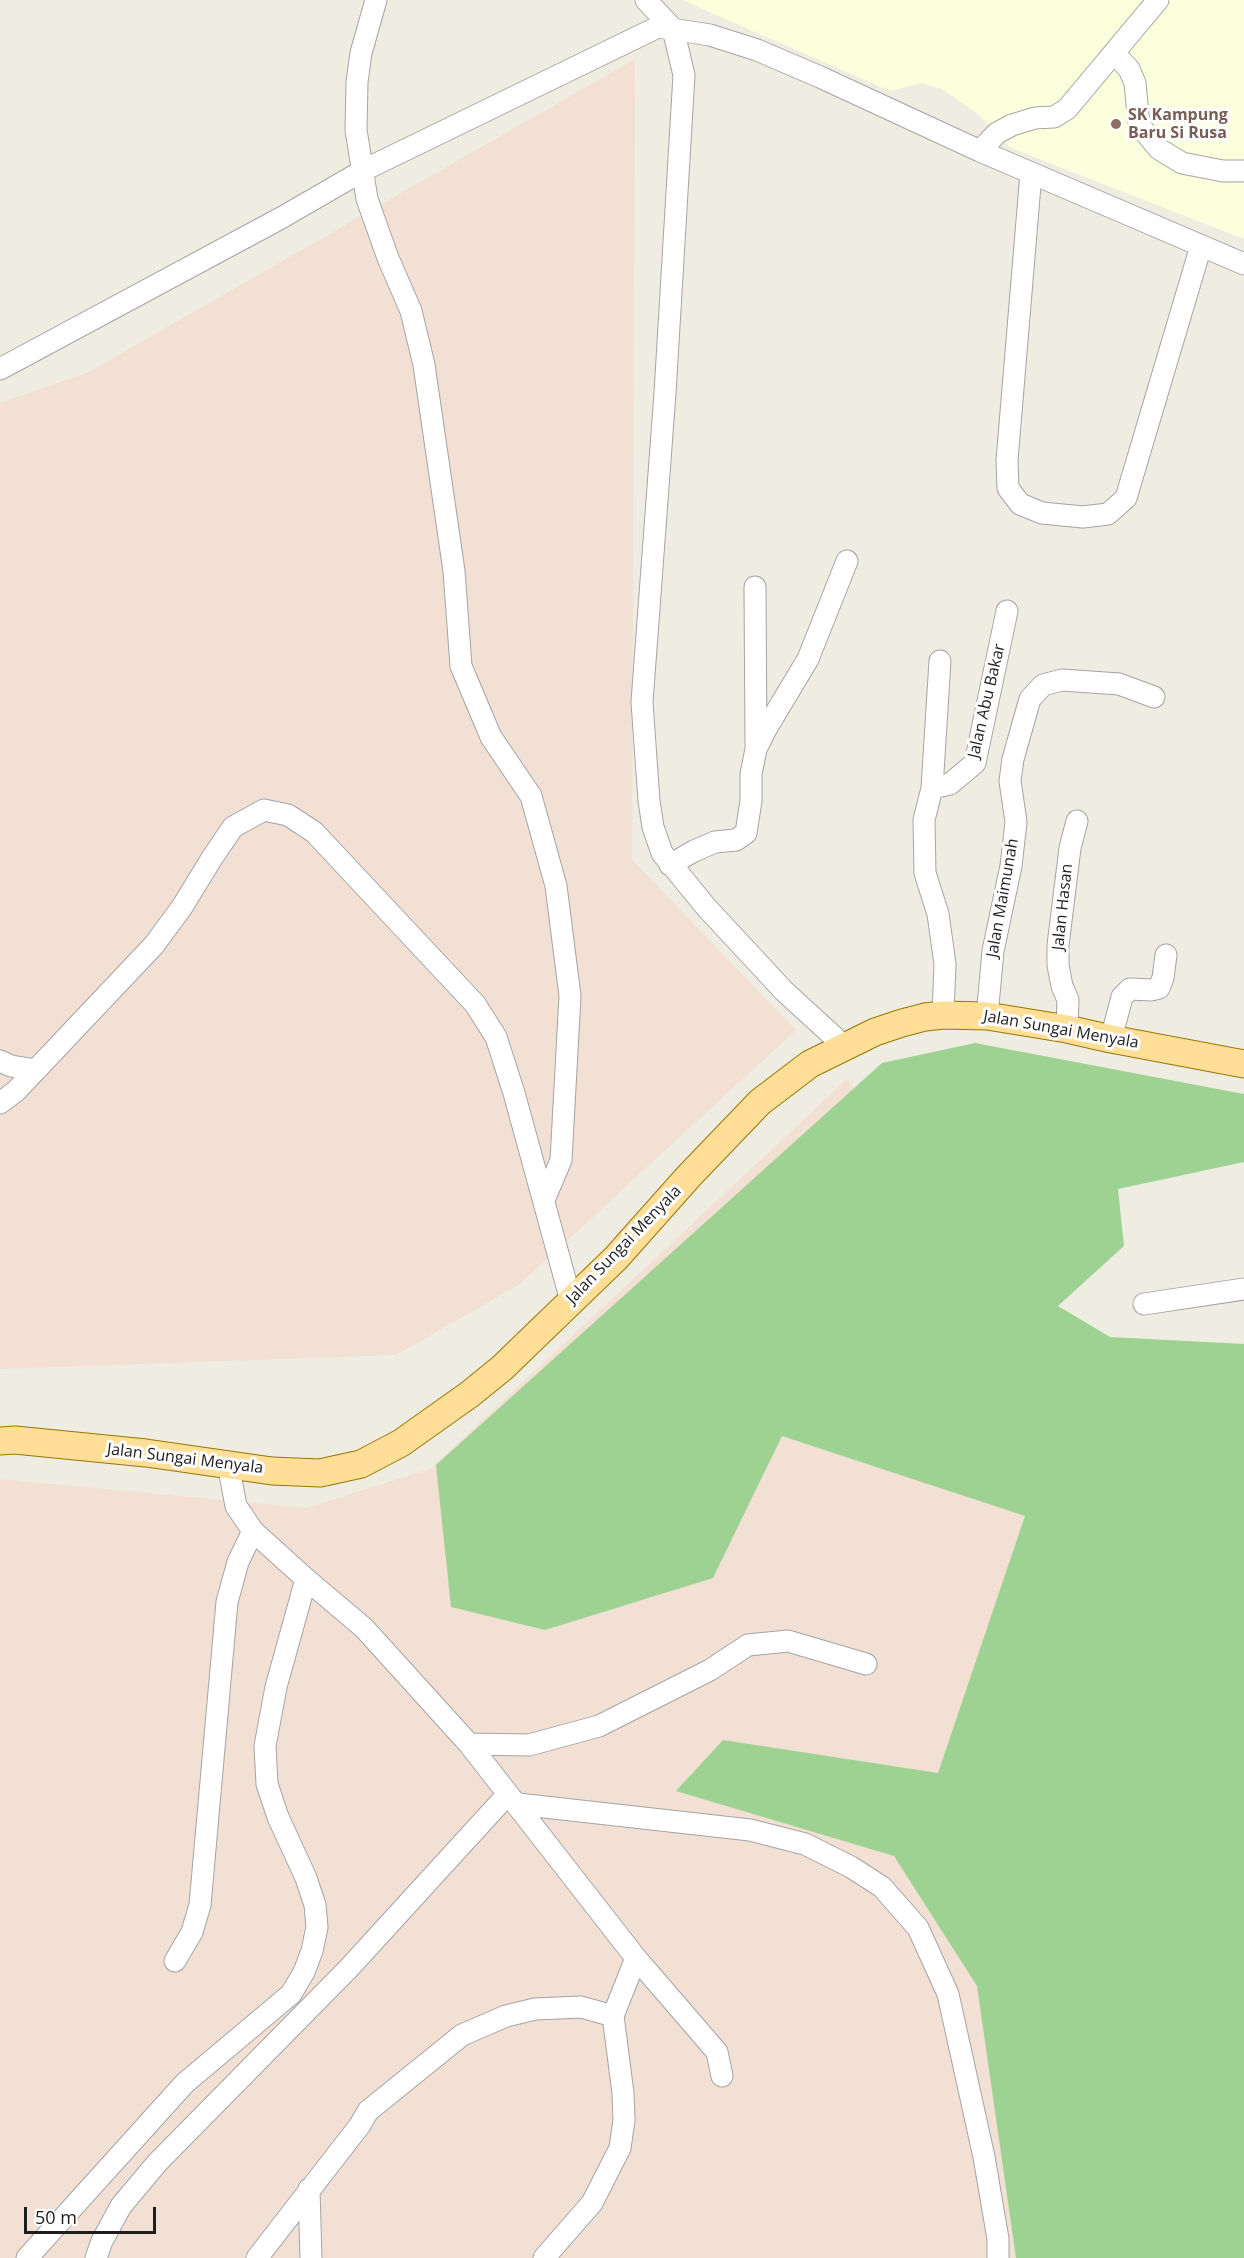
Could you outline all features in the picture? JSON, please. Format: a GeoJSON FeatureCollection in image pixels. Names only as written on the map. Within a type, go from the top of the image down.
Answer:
{"type":"FeatureCollection","features":[{"type":"Feature","properties":{"kind":"main road","name":"Jalan Sungai Menyala"},"geometry":{"type":"LineString","coordinates":[[0,1441],[15,1440],[146,1453],[272,1471],[320,1473],[360,1464],[401,1443],[502,1368],[616,1258],[689,1176],[760,1102],[810,1064],[875,1032],[902,1023],[943,1015],[987,1016],[1067,1029],[1244,1064]]}},
{"type":"Feature","properties":{"kind":"street"},"geometry":{"type":"LineString","coordinates":[[376,0],[361,53],[357,82],[356,130],[367,199],[388,258],[411,311],[424,365],[454,571],[461,666],[490,737],[531,796],[556,885],[570,996],[561,1160],[544,1200]]}},
{"type":"Feature","properties":{"kind":"street"},"geometry":{"type":"LineString","coordinates":[[646,0],[673,29],[684,75],[665,393],[642,702],[653,828],[662,853],[670,866],[784,991],[844,1046]]}},
{"type":"Feature","properties":{"kind":"street"},"geometry":{"type":"LineString","coordinates":[[980,151],[997,133],[1012,125],[1035,118],[1054,117],[1066,109],[1158,0]]}},
{"type":"Feature","properties":{"kind":"street"},"geometry":{"type":"LineString","coordinates":[[0,369],[281,218],[364,170],[658,27],[710,35],[757,50],[980,151],[1244,264]]}},
{"type":"Feature","properties":{"kind":"street"},"geometry":{"type":"LineString","coordinates":[[1114,53],[1130,69],[1135,83],[1139,125],[1159,149],[1182,163],[1223,171],[1244,171]]}},
{"type":"Feature","properties":{"kind":"street"},"geometry":{"type":"LineString","coordinates":[[1031,173],[1007,460],[1008,488],[1020,504],[1042,513],[1083,517],[1108,514],[1126,498],[1201,246]]}},
{"type":"Feature","properties":{"kind":"street"},"geometry":{"type":"LineString","coordinates":[[756,749],[808,659],[847,561]]}},
{"type":"Feature","properties":{"kind":"street"},"geometry":{"type":"LineString","coordinates":[[670,866],[694,851],[715,842],[736,840],[746,834],[751,801],[751,774],[756,749],[754,587]]}},
{"type":"Feature","properties":{"kind":"street","name":"Jalan Abu Bakar"},"geometry":{"type":"LineString","coordinates":[[932,788],[950,784],[975,763],[1007,611]]}},
{"type":"Feature","properties":{"kind":"street"},"geometry":{"type":"LineString","coordinates":[[940,661],[932,788],[924,820],[925,873],[938,914],[945,964],[943,1015]]}},
{"type":"Feature","properties":{"kind":"street","name":"Jalan Maimunah"},"geometry":{"type":"LineString","coordinates":[[987,1016],[993,951],[1011,866],[1016,822],[1010,781],[1013,759],[1030,699],[1043,685],[1062,680],[1119,684],[1154,697]]}},
{"type":"Feature","properties":{"kind":"street"},"geometry":{"type":"LineString","coordinates":[[0,1103],[16,1091],[154,945],[182,907],[233,827],[264,810],[288,815],[314,831],[475,1004],[496,1037],[572,1300]]}},
{"type":"Feature","properties":{"kind":"street","name":"Jalan Hasan"},"geometry":{"type":"LineString","coordinates":[[1067,1029],[1068,1000],[1062,986],[1058,965],[1058,945],[1070,848],[1077,821]]}},
{"type":"Feature","properties":{"kind":"street"},"geometry":{"type":"LineString","coordinates":[[1111,1039],[1122,997],[1130,989],[1159,988],[1163,978],[1166,955]]}},
{"type":"Feature","properties":{"kind":"street"},"geometry":{"type":"LineString","coordinates":[[0,1061],[36,1070]]}},
{"type":"Feature","properties":{"kind":"street"},"geometry":{"type":"LineString","coordinates":[[1144,1304],[1244,1289]]}},
{"type":"Feature","properties":{"kind":"street"},"geometry":{"type":"LineString","coordinates":[[228,1464],[236,1506],[253,1531],[364,1628],[469,1744],[636,1958],[717,2052],[722,2076]]}},
{"type":"Feature","properties":{"kind":"street"},"geometry":{"type":"LineString","coordinates":[[175,1961],[192,1932],[200,1905],[227,1602],[238,1562],[253,1531]]}},
{"type":"Feature","properties":{"kind":"street"},"geometry":{"type":"LineString","coordinates":[[27,2258],[186,2083],[291,1994],[304,1972],[312,1951],[317,1927],[315,1905],[306,1878],[278,1817],[267,1784],[265,1746],[276,1687],[306,1579]]}},
{"type":"Feature","properties":{"kind":"street"},"geometry":{"type":"LineString","coordinates":[[469,1744],[529,1745],[599,1726],[710,1670],[748,1645],[788,1641],[866,1664]]}},
{"type":"Feature","properties":{"kind":"street"},"geometry":{"type":"LineString","coordinates":[[96,2258],[102,2241],[121,2206],[157,2163],[513,1800]]}},
{"type":"Feature","properties":{"kind":"street"},"geometry":{"type":"LineString","coordinates":[[513,1800],[750,1830],[806,1844],[882,1887],[918,1928],[948,1994],[984,2157],[998,2239],[998,2258]]}},
{"type":"Feature","properties":{"kind":"street"},"geometry":{"type":"LineString","coordinates":[[544,2258],[592,2203],[620,2148],[624,2120],[623,2093],[613,2016],[636,1958]]}},
{"type":"Feature","properties":{"kind":"street"},"geometry":{"type":"LineString","coordinates":[[257,2258],[360,2125],[368,2111],[462,2036],[506,2016],[536,2009],[581,2007],[613,2016]]}},
{"type":"Feature","properties":{"kind":"street"},"geometry":{"type":"LineString","coordinates":[[309,2189],[311,2258]]}},
{"type":"Feature","properties":{"kind":"shaded area","name":"SK Kampung Baru Si Rusa"},"geometry":{"type":"Polygon","coordinates":[[[682,0],[1244,0],[1244,239],[1011,148],[978,114],[942,89],[922,83],[890,91],[682,0]]]}},
{"type":"Feature","properties":{"kind":"shaded area"},"geometry":{"type":"Polygon","coordinates":[[[635,59],[632,860],[796,1030],[520,1284],[396,1355],[0,1369],[0,403],[89,372],[635,59]]]}},
{"type":"Feature","properties":{"kind":"shaded area"},"geometry":{"type":"Polygon","coordinates":[[[847,1079],[1244,1556],[1244,2258],[0,2258],[0,1479],[306,1508],[430,1469],[847,1079]]]}},
{"type":"Feature","properties":{"kind":"green space"},"geometry":{"type":"Polygon","coordinates":[[[975,1043],[1244,1094],[1244,1162],[1118,1189],[1124,1246],[1058,1306],[1110,1337],[1244,1344],[1244,2258],[1016,2258],[977,1986],[894,1856],[676,1791],[723,1740],[938,1773],[1025,1516],[782,1436],[713,1578],[545,1630],[451,1607],[436,1465],[882,1063],[975,1043]]]}},
{"type":"Feature","properties":{"kind":"place","name":"SK Kampung Baru Si Rusa"},"geometry":{"type":"Point","coordinates":[1116,124]}}]}
